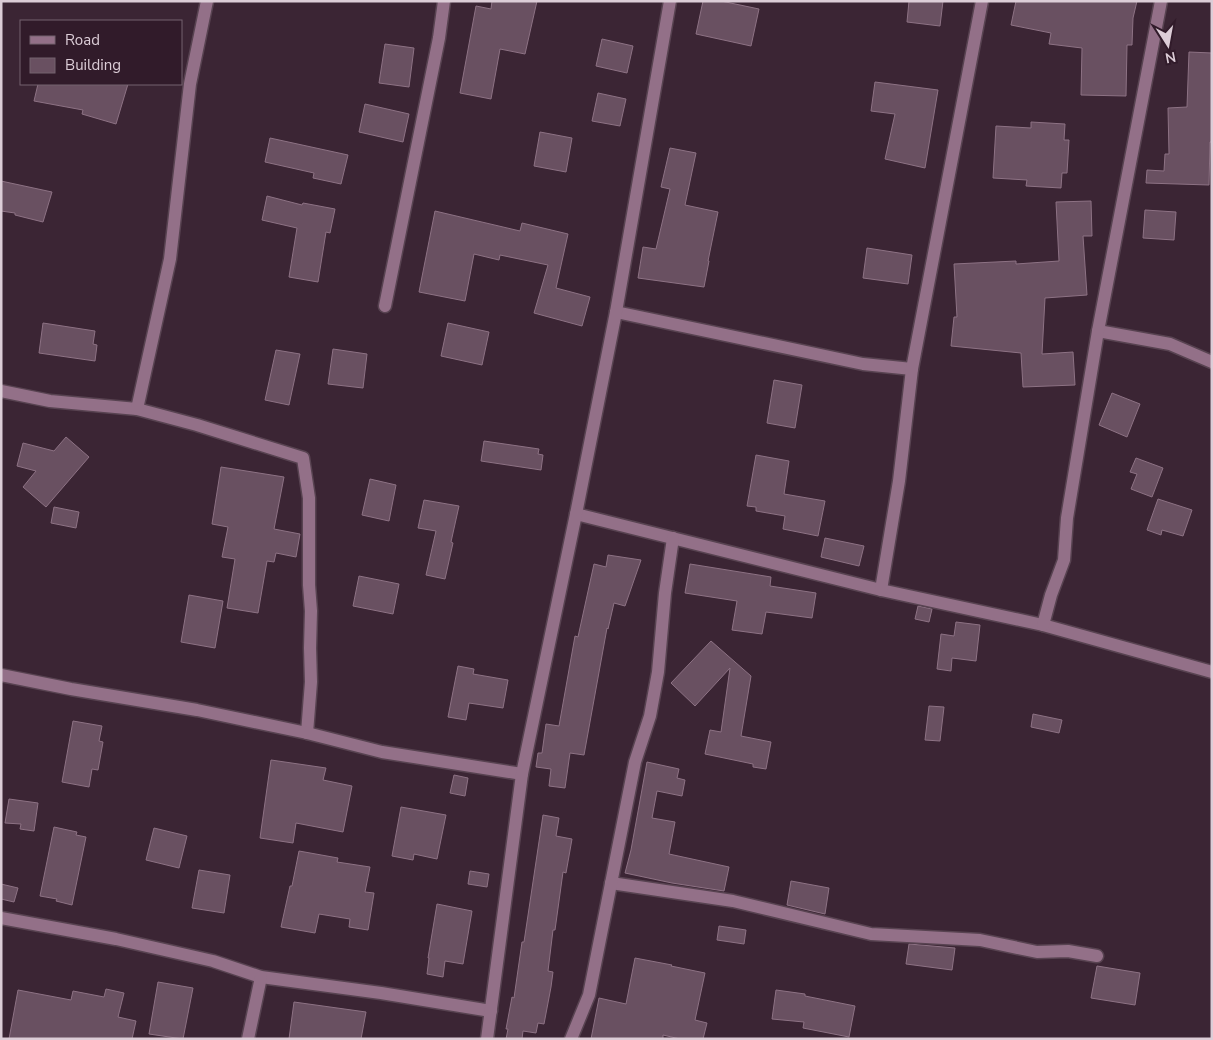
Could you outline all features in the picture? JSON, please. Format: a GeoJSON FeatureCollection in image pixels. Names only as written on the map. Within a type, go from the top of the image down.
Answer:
{"type":"FeatureCollection","features":[{"type":"Feature","properties":{"kind":"street"},"geometry":{"type":"LineString","coordinates":[[137,409],[170,259],[190,84],[207,1]]}},
{"type":"Feature","properties":{"kind":"street"},"geometry":{"type":"LineString","coordinates":[[385,306],[439,38],[444,1]]}},
{"type":"Feature","properties":{"kind":"street"},"geometry":{"type":"LineString","coordinates":[[487,1039],[522,774],[616,312],[670,1]]}},
{"type":"Feature","properties":{"kind":"street"},"geometry":{"type":"LineString","coordinates":[[881,590],[899,480],[912,369],[982,1]]}},
{"type":"Feature","properties":{"kind":"street"},"geometry":{"type":"LineString","coordinates":[[1043,625],[1051,595],[1064,560],[1067,518],[1098,331],[1161,1]]}},
{"type":"Feature","properties":{"kind":"street"},"geometry":{"type":"LineString","coordinates":[[616,312],[863,364],[912,369]]}},
{"type":"Feature","properties":{"kind":"street"},"geometry":{"type":"LineString","coordinates":[[1098,331],[1170,344],[1212,362]]}},
{"type":"Feature","properties":{"kind":"street"},"geometry":{"type":"LineString","coordinates":[[1,391],[50,401],[137,409],[303,458],[309,498],[309,586],[311,611],[310,648],[312,682],[307,733]]}},
{"type":"Feature","properties":{"kind":"street"},"geometry":{"type":"LineString","coordinates":[[576,514],[881,590],[1043,625],[1212,672]]}},
{"type":"Feature","properties":{"kind":"street"},"geometry":{"type":"LineString","coordinates":[[571,1039],[589,995],[635,762],[650,716],[658,672],[664,593],[673,538]]}},
{"type":"Feature","properties":{"kind":"street"},"geometry":{"type":"LineString","coordinates":[[1,676],[197,710],[307,733],[382,752],[522,774]]}},
{"type":"Feature","properties":{"kind":"street"},"geometry":{"type":"LineString","coordinates":[[611,883],[733,901],[788,916],[871,934],[980,940],[1037,952],[1068,951],[1097,956]]}},
{"type":"Feature","properties":{"kind":"street"},"geometry":{"type":"LineString","coordinates":[[1,918],[116,939],[212,961],[260,977],[381,993],[491,1011]]}},
{"type":"Feature","properties":{"kind":"street"},"geometry":{"type":"LineString","coordinates":[[248,1039],[260,977]]}},
{"type":"Feature","properties":{"kind":"building"},"geometry":{"type":"Polygon","coordinates":[[[492,1],[537,1],[525,54],[500,49],[491,99],[460,93],[476,6],[491,9],[492,1]]]}},
{"type":"Feature","properties":{"kind":"building"},"geometry":{"type":"Polygon","coordinates":[[[703,1],[721,1],[759,9],[751,46],[696,34],[703,1]]]}},
{"type":"Feature","properties":{"kind":"building"},"geometry":{"type":"Polygon","coordinates":[[[909,1],[943,1],[940,26],[907,22],[909,1]]]}},
{"type":"Feature","properties":{"kind":"building"},"geometry":{"type":"Polygon","coordinates":[[[1016,1],[1137,1],[1133,18],[1132,45],[1127,45],[1126,96],[1081,95],[1082,48],[1049,44],[1051,33],[1011,25],[1016,1]]]}},
{"type":"Feature","properties":{"kind":"building"},"geometry":{"type":"Polygon","coordinates":[[[602,39],[633,46],[627,73],[596,66],[602,39]]]}},
{"type":"Feature","properties":{"kind":"building"},"geometry":{"type":"Polygon","coordinates":[[[385,44],[414,48],[409,87],[379,83],[385,44]]]}},
{"type":"Feature","properties":{"kind":"building"},"geometry":{"type":"Polygon","coordinates":[[[1189,52],[1212,53],[1212,142],[1210,142],[1209,185],[1146,183],[1147,170],[1164,171],[1165,154],[1169,154],[1168,108],[1187,107],[1189,52]]]}},
{"type":"Feature","properties":{"kind":"building"},"geometry":{"type":"Polygon","coordinates":[[[875,82],[938,90],[925,168],[885,159],[895,114],[871,111],[875,82]]]}},
{"type":"Feature","properties":{"kind":"building"},"geometry":{"type":"Polygon","coordinates":[[[38,85],[128,85],[116,124],[82,114],[83,110],[34,101],[38,85]]]}},
{"type":"Feature","properties":{"kind":"building"},"geometry":{"type":"Polygon","coordinates":[[[598,93],[626,99],[620,126],[592,121],[598,93]]]}},
{"type":"Feature","properties":{"kind":"building"},"geometry":{"type":"Polygon","coordinates":[[[365,104],[409,114],[403,142],[359,132],[365,104]]]}},
{"type":"Feature","properties":{"kind":"building"},"geometry":{"type":"Polygon","coordinates":[[[1031,122],[1065,124],[1064,140],[1069,140],[1067,173],[1062,173],[1061,188],[1026,186],[1027,180],[993,178],[996,126],[1031,128],[1031,122]]]}},
{"type":"Feature","properties":{"kind":"building"},"geometry":{"type":"Polygon","coordinates":[[[540,132],[572,138],[566,172],[534,166],[540,132]]]}},
{"type":"Feature","properties":{"kind":"building"},"geometry":{"type":"Polygon","coordinates":[[[270,138],[348,155],[341,184],[313,178],[314,173],[265,162],[270,138]]]}},
{"type":"Feature","properties":{"kind":"building"},"geometry":{"type":"Polygon","coordinates":[[[670,148],[696,153],[685,205],[718,212],[704,287],[638,278],[643,247],[656,249],[670,189],[661,187],[670,148]]]}},
{"type":"Feature","properties":{"kind":"building"},"geometry":{"type":"Polygon","coordinates":[[[1,181],[52,192],[43,222],[15,215],[15,213],[1,211],[1,181]]]}},
{"type":"Feature","properties":{"kind":"building"},"geometry":{"type":"Polygon","coordinates":[[[267,196],[302,205],[303,203],[335,209],[330,233],[326,232],[318,282],[289,277],[297,228],[262,220],[267,196]]]}},
{"type":"Feature","properties":{"kind":"building"},"geometry":{"type":"Polygon","coordinates":[[[1091,201],[1092,236],[1083,236],[1087,295],[1045,298],[1042,354],[1073,352],[1075,385],[1023,387],[1021,353],[951,346],[954,317],[957,317],[954,264],[1016,261],[1016,264],[1059,261],[1056,202],[1091,201]]]}},
{"type":"Feature","properties":{"kind":"building"},"geometry":{"type":"Polygon","coordinates":[[[1145,210],[1176,212],[1174,240],[1143,238],[1145,210]]]}},
{"type":"Feature","properties":{"kind":"building"},"geometry":{"type":"Polygon","coordinates":[[[435,211],[520,231],[522,223],[568,234],[556,288],[590,297],[582,326],[534,313],[548,265],[500,255],[499,260],[474,254],[465,301],[419,292],[435,211]]]}},
{"type":"Feature","properties":{"kind":"building"},"geometry":{"type":"Polygon","coordinates":[[[867,248],[912,255],[908,284],[863,278],[867,248]]]}},
{"type":"Feature","properties":{"kind":"building"},"geometry":{"type":"Polygon","coordinates":[[[43,323],[95,331],[93,344],[97,345],[95,361],[39,353],[43,323]]]}},
{"type":"Feature","properties":{"kind":"building"},"geometry":{"type":"Polygon","coordinates":[[[448,323],[489,332],[482,365],[441,356],[448,323]]]}},
{"type":"Feature","properties":{"kind":"building"},"geometry":{"type":"Polygon","coordinates":[[[333,349],[367,354],[363,388],[328,384],[333,349]]]}},
{"type":"Feature","properties":{"kind":"building"},"geometry":{"type":"Polygon","coordinates":[[[276,350],[300,354],[289,405],[265,400],[276,350]]]}},
{"type":"Feature","properties":{"kind":"building"},"geometry":{"type":"Polygon","coordinates":[[[774,380],[802,385],[795,428],[767,423],[774,380]]]}},
{"type":"Feature","properties":{"kind":"building"},"geometry":{"type":"Polygon","coordinates":[[[1112,393],[1140,404],[1127,437],[1099,425],[1112,393]]]}},
{"type":"Feature","properties":{"kind":"building"},"geometry":{"type":"Polygon","coordinates":[[[66,437],[89,457],[46,507],[23,487],[36,471],[17,466],[23,443],[54,451],[66,437]]]}},
{"type":"Feature","properties":{"kind":"building"},"geometry":{"type":"Polygon","coordinates":[[[484,441],[539,449],[538,454],[543,455],[541,470],[481,461],[484,441]]]}},
{"type":"Feature","properties":{"kind":"building"},"geometry":{"type":"Polygon","coordinates":[[[756,455],[789,461],[784,494],[825,501],[818,536],[783,529],[785,516],[756,511],[756,507],[747,506],[756,455]]]}},
{"type":"Feature","properties":{"kind":"building"},"geometry":{"type":"Polygon","coordinates":[[[1136,458],[1163,468],[1152,497],[1131,489],[1137,474],[1130,472],[1136,458]]]}},
{"type":"Feature","properties":{"kind":"building"},"geometry":{"type":"Polygon","coordinates":[[[221,467],[284,477],[274,529],[300,534],[296,557],[276,553],[274,562],[267,561],[258,613],[227,608],[235,559],[222,557],[228,527],[212,524],[221,467]]]}},
{"type":"Feature","properties":{"kind":"building"},"geometry":{"type":"Polygon","coordinates":[[[370,479],[396,485],[389,521],[362,515],[370,479]]]}},
{"type":"Feature","properties":{"kind":"building"},"geometry":{"type":"Polygon","coordinates":[[[1158,499],[1192,510],[1183,536],[1162,530],[1161,535],[1147,530],[1158,499]]]}},
{"type":"Feature","properties":{"kind":"building"},"geometry":{"type":"Polygon","coordinates":[[[424,500],[459,506],[445,579],[426,575],[436,531],[418,528],[424,500]]]}},
{"type":"Feature","properties":{"kind":"building"},"geometry":{"type":"Polygon","coordinates":[[[54,507],[79,512],[76,528],[51,523],[54,507]]]}},
{"type":"Feature","properties":{"kind":"building"},"geometry":{"type":"Polygon","coordinates":[[[825,538],[864,546],[859,566],[821,557],[825,538]]]}},
{"type":"Feature","properties":{"kind":"building"},"geometry":{"type":"Polygon","coordinates":[[[608,555],[641,560],[625,606],[614,603],[607,628],[584,755],[570,753],[565,788],[549,786],[551,769],[536,767],[538,753],[542,753],[546,724],[559,726],[575,636],[578,637],[594,564],[606,567],[608,555]]]}},
{"type":"Feature","properties":{"kind":"building"},"geometry":{"type":"Polygon","coordinates":[[[690,564],[771,577],[770,586],[816,593],[812,618],[766,612],[762,634],[732,630],[737,601],[685,593],[690,564]]]}},
{"type":"Feature","properties":{"kind":"building"},"geometry":{"type":"Polygon","coordinates":[[[359,576],[399,584],[393,614],[353,606],[359,576]]]}},
{"type":"Feature","properties":{"kind":"building"},"geometry":{"type":"Polygon","coordinates":[[[189,595],[223,601],[215,648],[181,642],[189,595]]]}},
{"type":"Feature","properties":{"kind":"building"},"geometry":{"type":"Polygon","coordinates":[[[918,606],[932,609],[929,622],[915,619],[918,606]]]}},
{"type":"Feature","properties":{"kind":"building"},"geometry":{"type":"Polygon","coordinates":[[[956,622],[980,625],[976,661],[952,658],[951,671],[937,669],[941,634],[954,636],[956,622]]]}},
{"type":"Feature","properties":{"kind":"building"},"geometry":{"type":"Polygon","coordinates":[[[711,641],[751,676],[741,736],[771,742],[766,769],[753,767],[753,764],[705,754],[710,730],[721,732],[730,668],[695,706],[671,683],[711,641]]]}},
{"type":"Feature","properties":{"kind":"building"},"geometry":{"type":"Polygon","coordinates":[[[458,666],[474,669],[473,674],[508,680],[503,708],[469,703],[466,720],[448,717],[458,666]]]}},
{"type":"Feature","properties":{"kind":"building"},"geometry":{"type":"Polygon","coordinates":[[[929,706],[944,707],[940,741],[925,740],[929,706]]]}},
{"type":"Feature","properties":{"kind":"building"},"geometry":{"type":"Polygon","coordinates":[[[1033,714],[1062,720],[1059,733],[1031,727],[1033,714]]]}},
{"type":"Feature","properties":{"kind":"building"},"geometry":{"type":"Polygon","coordinates":[[[73,721],[102,726],[99,741],[103,742],[98,770],[92,769],[89,787],[62,782],[73,721]]]}},
{"type":"Feature","properties":{"kind":"building"},"geometry":{"type":"Polygon","coordinates":[[[271,760],[326,768],[323,780],[352,786],[343,832],[296,823],[293,843],[260,838],[271,760]]]}},
{"type":"Feature","properties":{"kind":"building"},"geometry":{"type":"Polygon","coordinates":[[[647,762],[679,769],[677,778],[685,780],[682,796],[657,791],[652,818],[675,822],[669,854],[729,867],[724,891],[625,873],[647,762]]]}},
{"type":"Feature","properties":{"kind":"building"},"geometry":{"type":"Polygon","coordinates":[[[454,775],[468,778],[465,796],[450,793],[454,775]]]}},
{"type":"Feature","properties":{"kind":"building"},"geometry":{"type":"Polygon","coordinates":[[[9,799],[38,803],[34,831],[20,829],[21,824],[5,823],[9,799]]]}},
{"type":"Feature","properties":{"kind":"building"},"geometry":{"type":"Polygon","coordinates":[[[401,807],[446,815],[437,859],[414,854],[413,860],[392,856],[401,807]]]}},
{"type":"Feature","properties":{"kind":"building"},"geometry":{"type":"Polygon","coordinates":[[[543,815],[559,818],[556,836],[572,839],[566,873],[563,872],[555,930],[553,930],[548,971],[553,972],[551,987],[544,1024],[538,1023],[536,1033],[523,1031],[522,1039],[506,1039],[508,1029],[506,1029],[512,997],[514,998],[522,942],[524,942],[543,815]]]}},
{"type":"Feature","properties":{"kind":"building"},"geometry":{"type":"Polygon","coordinates":[[[54,827],[77,832],[76,835],[86,837],[72,905],[56,901],[57,899],[40,896],[54,827]]]}},
{"type":"Feature","properties":{"kind":"building"},"geometry":{"type":"Polygon","coordinates":[[[154,828],[187,836],[179,868],[146,860],[154,828]]]}},
{"type":"Feature","properties":{"kind":"building"},"geometry":{"type":"Polygon","coordinates":[[[299,851],[338,858],[337,862],[370,867],[365,892],[374,893],[368,930],[349,927],[350,919],[319,914],[315,933],[281,927],[299,851]]]}},
{"type":"Feature","properties":{"kind":"building"},"geometry":{"type":"Polygon","coordinates":[[[199,870],[230,875],[224,913],[192,908],[199,870]]]}},
{"type":"Feature","properties":{"kind":"building"},"geometry":{"type":"Polygon","coordinates":[[[470,871],[489,874],[487,887],[468,884],[470,871]]]}},
{"type":"Feature","properties":{"kind":"building"},"geometry":{"type":"Polygon","coordinates":[[[791,881],[829,888],[825,914],[787,905],[791,881]]]}},
{"type":"Feature","properties":{"kind":"building"},"geometry":{"type":"Polygon","coordinates":[[[1,884],[18,888],[14,902],[1,899],[1,884]]]}},
{"type":"Feature","properties":{"kind":"building"},"geometry":{"type":"Polygon","coordinates":[[[437,904],[472,911],[463,964],[445,961],[443,977],[427,974],[437,904]]]}},
{"type":"Feature","properties":{"kind":"building"},"geometry":{"type":"Polygon","coordinates":[[[719,926],[746,930],[744,944],[717,940],[719,926]]]}},
{"type":"Feature","properties":{"kind":"building"},"geometry":{"type":"Polygon","coordinates":[[[909,944],[955,948],[952,970],[906,964],[909,944]]]}},
{"type":"Feature","properties":{"kind":"building"},"geometry":{"type":"Polygon","coordinates":[[[635,958],[705,973],[695,1020],[707,1023],[703,1039],[680,1039],[663,1035],[663,1039],[591,1039],[599,998],[626,1004],[635,958]]]}},
{"type":"Feature","properties":{"kind":"building"},"geometry":{"type":"Polygon","coordinates":[[[1097,966],[1140,973],[1135,1005],[1091,998],[1097,966]]]}},
{"type":"Feature","properties":{"kind":"building"},"geometry":{"type":"Polygon","coordinates":[[[158,982],[193,988],[183,1039],[149,1034],[158,982]]]}},
{"type":"Feature","properties":{"kind":"building"},"geometry":{"type":"Polygon","coordinates":[[[106,989],[124,993],[118,1017],[136,1021],[132,1039],[9,1039],[18,990],[71,1000],[73,991],[104,997],[106,989]]]}},
{"type":"Feature","properties":{"kind":"building"},"geometry":{"type":"Polygon","coordinates":[[[776,990],[805,994],[805,996],[855,1006],[849,1037],[803,1028],[804,1022],[772,1019],[776,990]]]}},
{"type":"Feature","properties":{"kind":"building"},"geometry":{"type":"Polygon","coordinates":[[[294,1002],[366,1012],[361,1039],[289,1039],[294,1002]]]}}]}
